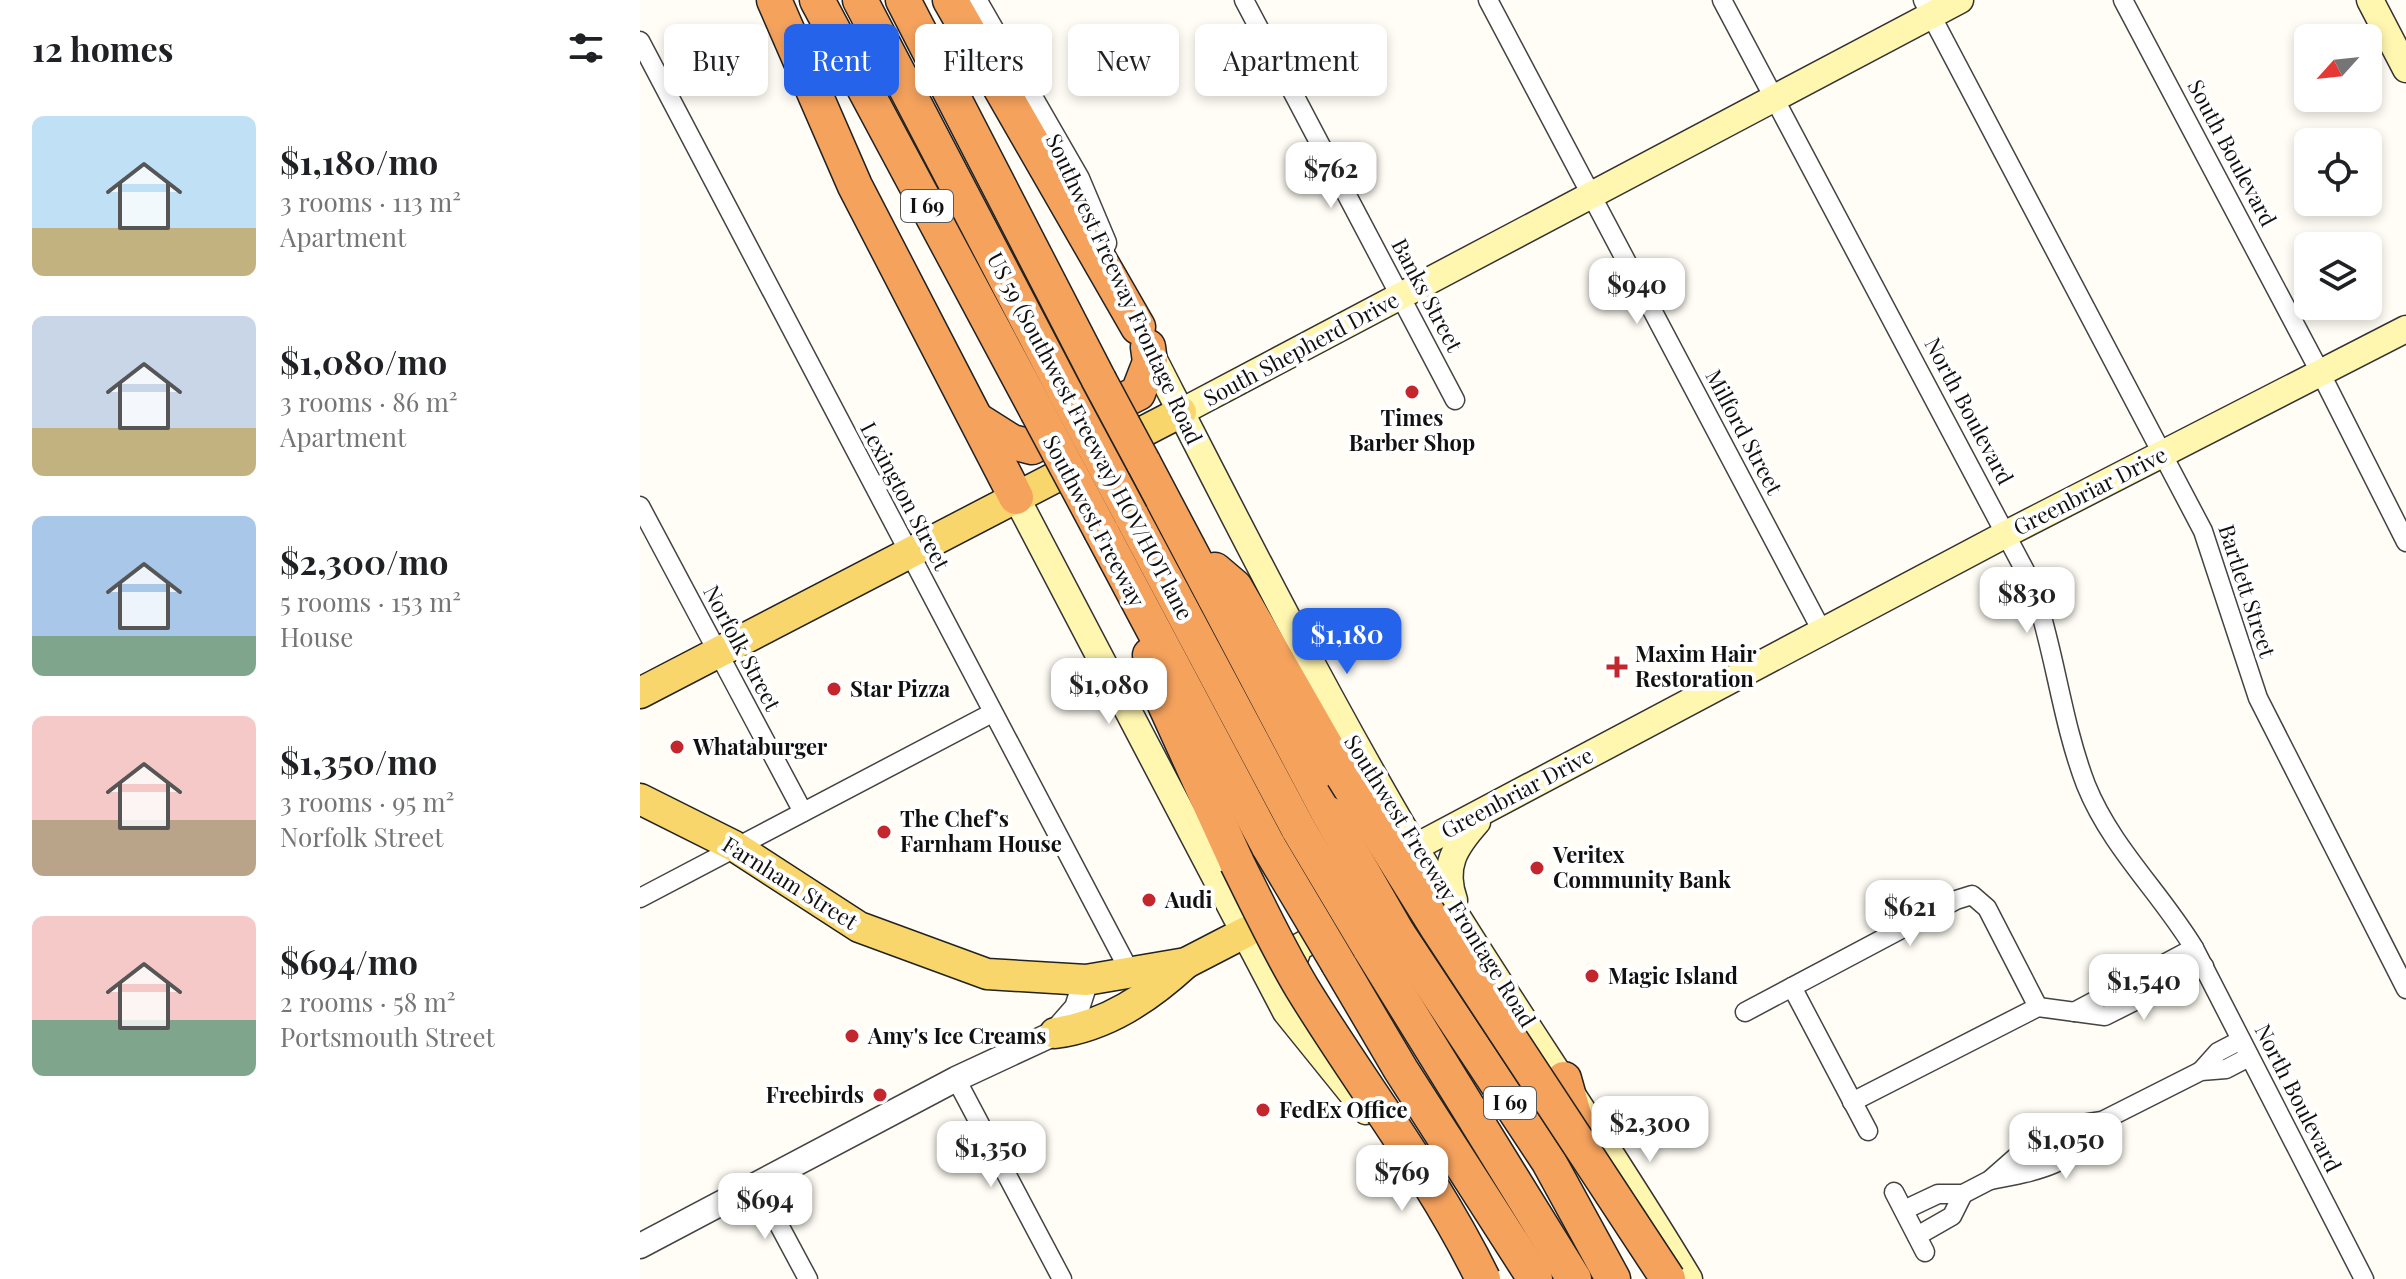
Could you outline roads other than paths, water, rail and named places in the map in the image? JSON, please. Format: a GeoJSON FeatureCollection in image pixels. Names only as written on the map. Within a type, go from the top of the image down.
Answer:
{"type":"FeatureCollection","features":[{"type":"Feature","properties":{"kind":"highway"},"geometry":{"type":"LineString","coordinates":[[774,0],[855,186],[1016,497]]}},
{"type":"Feature","properties":{"kind":"highway","name":"Southwest Freeway"},"geometry":{"type":"LineString","coordinates":[[817,0],[1269,847],[1401,1070],[1535,1279]]}},
{"type":"Feature","properties":{"kind":"highway","name":"US 59 (Southwest Freeway) HOV/HOT lane"},"geometry":{"type":"LineString","coordinates":[[860,0],[1131,515],[1383,940],[1574,1279]]}},
{"type":"Feature","properties":{"kind":"highway"},"geometry":{"type":"LineString","coordinates":[[903,0],[1187,546],[1314,822]]}},
{"type":"Feature","properties":{"kind":"highway"},"geometry":{"type":"LineString","coordinates":[[950,0],[1143,337],[1150,362],[1138,393],[1032,447],[1012,442],[977,420]]}},
{"type":"Feature","properties":{"kind":"highway"},"geometry":{"type":"LineString","coordinates":[[1187,546],[1235,587],[1343,776],[1438,929],[1668,1279]]}},
{"type":"Feature","properties":{"kind":"highway"},"geometry":{"type":"LineString","coordinates":[[1140,608],[1157,687],[1237,863],[1301,986],[1415,1156],[1454,1220],[1483,1279]]}},
{"type":"Feature","properties":{"kind":"highway","name":"I 69"},"geometry":{"type":"LineString","coordinates":[[1383,940],[1549,1162],[1613,1279]]}},
{"type":"Feature","properties":{"kind":"highway"},"geometry":{"type":"LineString","coordinates":[[1564,1079],[1574,1115],[1658,1279]]}},
{"type":"Feature","properties":{"kind":"highway"},"geometry":{"type":"LineString","coordinates":[[1378,1124],[1447,1214],[1489,1279]]}},
{"type":"Feature","properties":{"kind":"main road","name":"South Shepherd Drive"},"geometry":{"type":"LineString","coordinates":[[640,693],[1592,197],[1927,8],[1960,0]]}},
{"type":"Feature","properties":{"kind":"main road"},"geometry":{"type":"LineString","coordinates":[[2370,0],[2406,69]]}},
{"type":"Feature","properties":{"kind":"main road","name":"Greenbriar Drive"},"geometry":{"type":"LineString","coordinates":[[1086,980],[1186,963],[1415,848],[2008,533],[2406,329]]}},
{"type":"Feature","properties":{"kind":"main road","name":"Southwest Freeway Frontage Road"},"geometry":{"type":"LineString","coordinates":[[1143,337],[1275,596],[1415,848],[1689,1279]]}},
{"type":"Feature","properties":{"kind":"main road"},"geometry":{"type":"LineString","coordinates":[[1016,497],[1286,1012],[1378,1124],[1465,1279]]}},
{"type":"Feature","properties":{"kind":"main road","name":"Farnham Street"},"geometry":{"type":"LineString","coordinates":[[640,799],[734,846],[853,924],[884,938],[987,974],[1086,980]]}},
{"type":"Feature","properties":{"kind":"main road"},"geometry":{"type":"LineString","coordinates":[[1460,919],[1448,868],[1454,848],[1487,809]]}},
{"type":"Feature","properties":{"kind":"main road"},"geometry":{"type":"LineString","coordinates":[[1317,1053],[1296,1012],[1286,978],[1299,947],[1394,895],[1429,896],[1460,919]]}},
{"type":"Feature","properties":{"kind":"main road"},"geometry":{"type":"LineString","coordinates":[[1055,1033],[1084,1029],[1151,995],[1186,963]]}},
{"type":"Feature","properties":{"kind":"street","name":"Southwest Freeway Frontage Road"},"geometry":{"type":"LineString","coordinates":[[974,0],[1077,179],[1143,337]]}},
{"type":"Feature","properties":{"kind":"street","name":"Banks Street"},"geometry":{"type":"LineString","coordinates":[[1244,0],[1455,400]]}},
{"type":"Feature","properties":{"kind":"street","name":"Milford Street"},"geometry":{"type":"LineString","coordinates":[[1488,0],[1823,633]]}},
{"type":"Feature","properties":{"kind":"street","name":"North Boulevard"},"geometry":{"type":"LineString","coordinates":[[1722,0],[2008,533],[2043,616],[2072,742],[2086,785],[2126,857],[2174,915],[2194,948],[2364,1279]]}},
{"type":"Feature","properties":{"kind":"street","name":"South Boulevard"},"geometry":{"type":"LineString","coordinates":[[2123,0],[2320,372],[2406,542]]}},
{"type":"Feature","properties":{"kind":"street","name":"Bartlett Street"},"geometry":{"type":"LineString","coordinates":[[1927,8],[2164,453],[2208,543],[2258,698],[2406,989]]}},
{"type":"Feature","properties":{"kind":"street","name":"Lexington Street"},"geometry":{"type":"LineString","coordinates":[[640,41],[1130,972]]}},
{"type":"Feature","properties":{"kind":"street","name":"Norfolk Street"},"geometry":{"type":"LineString","coordinates":[[640,506],[803,812]]}},
{"type":"Feature","properties":{"kind":"street"},"geometry":{"type":"LineString","coordinates":[[640,898],[992,713]]}},
{"type":"Feature","properties":{"kind":"street"},"geometry":{"type":"LineString","coordinates":[[1745,1012],[1956,900],[1972,895],[1987,908],[2038,1007]]}},
{"type":"Feature","properties":{"kind":"street"},"geometry":{"type":"LineString","coordinates":[[2074,1012],[2194,948]]}},
{"type":"Feature","properties":{"kind":"street"},"geometry":{"type":"LineString","coordinates":[[1852,1102],[2038,1007],[2105,1016],[2204,966]]}},
{"type":"Feature","properties":{"kind":"street"},"geometry":{"type":"LineString","coordinates":[[2135,979],[2145,997]]}},
{"type":"Feature","properties":{"kind":"street"},"geometry":{"type":"LineString","coordinates":[[640,1246],[956,1079],[1055,1033],[1077,1008],[1086,980]]}},
{"type":"Feature","properties":{"kind":"street"},"geometry":{"type":"LineString","coordinates":[[1792,987],[1868,1131]]}},
{"type":"Feature","properties":{"kind":"street"},"geometry":{"type":"LineString","coordinates":[[1904,1210],[1938,1194],[1963,1194],[1990,1180],[2031,1144],[2063,1127],[2102,1121],[2201,1071],[2218,1052],[2245,1048]]}},
{"type":"Feature","properties":{"kind":"street"},"geometry":{"type":"LineString","coordinates":[[956,1079],[1062,1279]]}},
{"type":"Feature","properties":{"kind":"street"},"geometry":{"type":"LineString","coordinates":[[1990,1180],[2040,1170],[2078,1152],[2102,1121]]}},
{"type":"Feature","properties":{"kind":"street"},"geometry":{"type":"LineString","coordinates":[[757,1184],[808,1279]]}},
{"type":"Feature","properties":{"kind":"street"},"geometry":{"type":"LineString","coordinates":[[1894,1192],[1921,1244],[1952,1216],[1963,1194]]}},
{"type":"Feature","properties":{"kind":"place","name":"Times Barber Shop"},"geometry":{"type":"Point","coordinates":[1412,392]}},
{"type":"Feature","properties":{"kind":"place","name":"Maxim Hair Restoration"},"geometry":{"type":"Point","coordinates":[1617,667]}},
{"type":"Feature","properties":{"kind":"place","name":"Star Pizza"},"geometry":{"type":"Point","coordinates":[834,689]}},
{"type":"Feature","properties":{"kind":"place","name":"Whataburger"},"geometry":{"type":"Point","coordinates":[677,747]}},
{"type":"Feature","properties":{"kind":"place","name":"The Chef’s Farnham House"},"geometry":{"type":"Point","coordinates":[884,832]}},
{"type":"Feature","properties":{"kind":"place","name":"Veritex Community Bank"},"geometry":{"type":"Point","coordinates":[1537,868]}},
{"type":"Feature","properties":{"kind":"place","name":"Audi"},"geometry":{"type":"Point","coordinates":[1149,900]}},
{"type":"Feature","properties":{"kind":"place","name":"Magic Island"},"geometry":{"type":"Point","coordinates":[1592,976]}},
{"type":"Feature","properties":{"kind":"place","name":"Amy's Ice Creams"},"geometry":{"type":"Point","coordinates":[852,1036]}},
{"type":"Feature","properties":{"kind":"place","name":"Freebirds"},"geometry":{"type":"Point","coordinates":[880,1095]}},
{"type":"Feature","properties":{"kind":"place","name":"FedEx Office"},"geometry":{"type":"Point","coordinates":[1263,1110]}}]}
